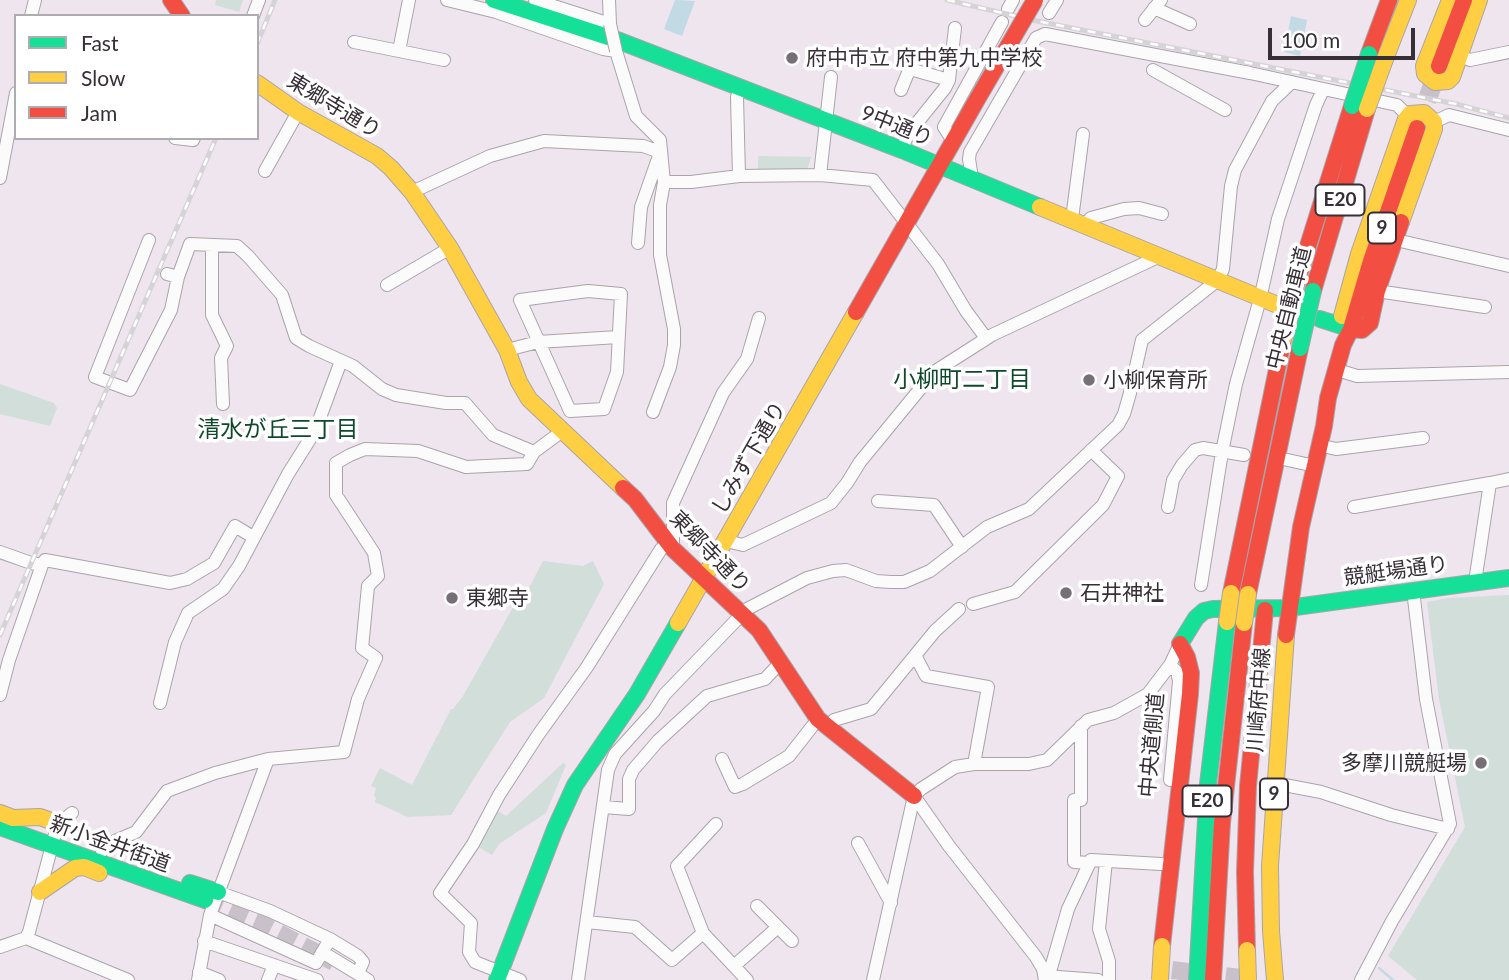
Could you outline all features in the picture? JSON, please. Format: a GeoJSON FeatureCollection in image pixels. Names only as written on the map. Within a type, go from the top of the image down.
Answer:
{"type":"FeatureCollection","features":[{"type":"Feature","properties":{"kind":"main road","name":"9中通り"},"geometry":{"type":"LineString","coordinates":[[494,0],[617,40],[902,150],[1280,306]]}},
{"type":"Feature","properties":{"kind":"main road","name":"しみず下通り"},"geometry":{"type":"LineString","coordinates":[[498,977],[555,829],[575,785],[637,694],[705,578],[1035,0]]}},
{"type":"Feature","properties":{"kind":"main road","name":"中央自動車道"},"geometry":{"type":"LineString","coordinates":[[1197,980],[1208,784],[1231,593],[1296,284],[1377,56],[1390,0]]}},
{"type":"Feature","properties":{"kind":"main road","name":"中央自動車道"},"geometry":{"type":"LineString","coordinates":[[1377,56],[1408,0]]}},
{"type":"Feature","properties":{"kind":"main road"},"geometry":{"type":"LineString","coordinates":[[1450,0],[1426,59],[1425,74],[1435,82],[1448,81],[1452,77],[1479,0]]}},
{"type":"Feature","properties":{"kind":"main road"},"geometry":{"type":"LineString","coordinates":[[1440,66],[1464,0]]}},
{"type":"Feature","properties":{"kind":"main road","name":"東郷寺通り"},"geometry":{"type":"LineString","coordinates":[[259,84],[298,112],[377,156],[412,192],[450,248],[507,350],[523,390],[561,432],[635,499],[671,547],[759,630],[823,724],[914,796]]}},
{"type":"Feature","properties":{"kind":"main road","name":"中央自動車道"},"geometry":{"type":"LineString","coordinates":[[1213,980],[1222,823],[1248,594],[1300,348],[1359,107]]}},
{"type":"Feature","properties":{"kind":"main road"},"geometry":{"type":"LineString","coordinates":[[1320,318],[1346,327],[1362,330],[1368,327],[1377,291],[1434,129],[1434,122],[1424,113],[1417,112],[1359,254],[1346,327],[1322,397],[1324,426]]}},
{"type":"Feature","properties":{"kind":"main road","name":"川崎府中線"},"geometry":{"type":"LineString","coordinates":[[1275,980],[1270,866],[1288,608],[1301,527],[1324,426],[1336,400],[1351,347],[1346,327]]}},
{"type":"Feature","properties":{"kind":"main road","name":"競艇場通り"},"geometry":{"type":"LineString","coordinates":[[1288,608],[1509,578]]}},
{"type":"Feature","properties":{"kind":"main road","name":"中央道側道"},"geometry":{"type":"LineString","coordinates":[[1180,644],[1188,628],[1204,611],[1219,608],[1288,608]]}},
{"type":"Feature","properties":{"kind":"main road"},"geometry":{"type":"LineString","coordinates":[[1247,979],[1245,872],[1252,731],[1265,610]]}},
{"type":"Feature","properties":{"kind":"main road"},"geometry":{"type":"LineString","coordinates":[[1159,974],[1190,694],[1191,673],[1180,644]]}},
{"type":"Feature","properties":{"kind":"main road"},"geometry":{"type":"LineString","coordinates":[[0,813],[13,818],[40,817],[60,824]]}},
{"type":"Feature","properties":{"kind":"main road","name":"新小金井街道"},"geometry":{"type":"LineString","coordinates":[[0,827],[211,902]]}},
{"type":"Feature","properties":{"kind":"main road"},"geometry":{"type":"LineString","coordinates":[[0,838],[15,843],[47,844]]}},
{"type":"Feature","properties":{"kind":"main road"},"geometry":{"type":"LineString","coordinates":[[70,852],[91,848],[102,851],[211,902]]}},
{"type":"Feature","properties":{"kind":"main road"},"geometry":{"type":"LineString","coordinates":[[40,892],[75,868],[84,867],[211,902]]}},
{"type":"Feature","properties":{"kind":"street"},"geometry":{"type":"LineString","coordinates":[[399,51],[409,0]]}},
{"type":"Feature","properties":{"kind":"street"},"geometry":{"type":"LineString","coordinates":[[447,0],[496,12],[603,49],[616,51]]}},
{"type":"Feature","properties":{"kind":"street"},"geometry":{"type":"LineString","coordinates":[[535,0],[610,24]]}},
{"type":"Feature","properties":{"kind":"street"},"geometry":{"type":"LineString","coordinates":[[609,0],[610,24],[616,51],[636,116],[660,140],[660,152],[641,207],[638,243]]}},
{"type":"Feature","properties":{"kind":"street"},"geometry":{"type":"LineString","coordinates":[[1049,13],[1057,0]]}},
{"type":"Feature","properties":{"kind":"street"},"geometry":{"type":"LineString","coordinates":[[1145,20],[1158,4],[1190,24]]}},
{"type":"Feature","properties":{"kind":"street"},"geometry":{"type":"LineString","coordinates":[[953,141],[944,127],[1002,22]]}},
{"type":"Feature","properties":{"kind":"street"},"geometry":{"type":"LineString","coordinates":[[902,150],[908,134],[946,88],[955,28]]}},
{"type":"Feature","properties":{"kind":"street"},"geometry":{"type":"LineString","coordinates":[[972,178],[969,159],[971,152],[1036,38],[1045,34],[1397,105],[1413,122]]}},
{"type":"Feature","properties":{"kind":"street"},"geometry":{"type":"LineString","coordinates":[[354,42],[444,60]]}},
{"type":"Feature","properties":{"kind":"street"},"geometry":{"type":"LineString","coordinates":[[1460,56],[1470,60],[1509,52]]}},
{"type":"Feature","properties":{"kind":"street"},"geometry":{"type":"LineString","coordinates":[[901,90],[912,63],[949,80]]}},
{"type":"Feature","properties":{"kind":"street"},"geometry":{"type":"LineString","coordinates":[[1153,70],[1225,110]]}},
{"type":"Feature","properties":{"kind":"street"},"geometry":{"type":"LineString","coordinates":[[820,174],[831,77]]}},
{"type":"Feature","properties":{"kind":"street"},"geometry":{"type":"LineString","coordinates":[[578,980],[608,770],[615,754],[654,711],[665,694],[741,614],[763,599],[807,578],[833,571],[846,570],[876,581],[904,582],[930,571],[987,527],[1029,509],[1118,425],[1124,415],[1142,340],[1218,280],[1223,269],[1235,170],[1272,101],[1292,82]]}},
{"type":"Feature","properties":{"kind":"street"},"geometry":{"type":"LineString","coordinates":[[739,176],[737,97],[740,88]]}},
{"type":"Feature","properties":{"kind":"street"},"geometry":{"type":"LineString","coordinates":[[1201,585],[1222,452],[1236,384],[1260,299],[1278,219],[1315,105],[1323,90]]}},
{"type":"Feature","properties":{"kind":"street"},"geometry":{"type":"LineString","coordinates":[[0,178],[3,142],[14,101]]}},
{"type":"Feature","properties":{"kind":"street"},"geometry":{"type":"LineString","coordinates":[[265,171],[298,112]]}},
{"type":"Feature","properties":{"kind":"street"},"geometry":{"type":"LineString","coordinates":[[1434,122],[1449,115],[1509,130]]}},
{"type":"Feature","properties":{"kind":"street"},"geometry":{"type":"LineString","coordinates":[[1083,134],[1078,222],[1124,209],[1139,208],[1162,214]]}},
{"type":"Feature","properties":{"kind":"street"},"geometry":{"type":"LineString","coordinates":[[412,192],[490,156],[544,141],[643,146],[660,152],[664,162],[660,205],[660,255],[674,329],[674,345],[670,367],[653,412]]}},
{"type":"Feature","properties":{"kind":"street"},"geometry":{"type":"LineString","coordinates":[[664,182],[691,182],[739,176],[820,174],[873,180],[938,264],[986,338]]}},
{"type":"Feature","properties":{"kind":"street"},"geometry":{"type":"LineString","coordinates":[[149,240],[95,377],[130,390],[171,310],[173,276],[190,244],[237,246],[282,295],[296,338],[347,364],[382,389],[396,395],[433,402],[465,403],[493,435],[534,452]]}},
{"type":"Feature","properties":{"kind":"street"},"geometry":{"type":"LineString","coordinates":[[1396,240],[1509,266]]}},
{"type":"Feature","properties":{"kind":"street"},"geometry":{"type":"LineString","coordinates":[[212,245],[212,315],[227,346],[221,358],[223,404]]}},
{"type":"Feature","properties":{"kind":"street"},"geometry":{"type":"LineString","coordinates":[[387,285],[450,248]]}},
{"type":"Feature","properties":{"kind":"street"},"geometry":{"type":"LineString","coordinates":[[726,541],[743,545],[831,503],[860,462],[934,372],[986,338],[1160,256]]}},
{"type":"Feature","properties":{"kind":"street"},"geometry":{"type":"LineString","coordinates":[[588,291],[621,294],[617,372],[604,410],[570,411],[538,342],[520,300],[588,291]]}},
{"type":"Feature","properties":{"kind":"street"},"geometry":{"type":"LineString","coordinates":[[1377,291],[1485,307]]}},
{"type":"Feature","properties":{"kind":"street"},"geometry":{"type":"LineString","coordinates":[[520,980],[498,977],[475,962],[469,952],[471,923],[440,893],[473,844],[499,795],[586,667],[661,549],[671,547],[673,503],[723,393],[747,359],[759,318]]}},
{"type":"Feature","properties":{"kind":"street"},"geometry":{"type":"LineString","coordinates":[[507,350],[538,342],[618,337]]}},
{"type":"Feature","properties":{"kind":"street"},"geometry":{"type":"LineString","coordinates":[[160,703],[175,642],[188,613],[223,589],[240,566],[288,474],[309,444],[347,364]]}},
{"type":"Feature","properties":{"kind":"street"},"geometry":{"type":"LineString","coordinates":[[1344,372],[1357,376],[1509,372]]}},
{"type":"Feature","properties":{"kind":"street"},"geometry":{"type":"LineString","coordinates":[[102,851],[108,844],[136,832],[167,791],[215,773],[268,759],[344,752],[358,699],[376,658],[362,648],[368,586],[378,576],[374,553],[336,495],[336,463],[365,449],[418,452],[467,467],[527,464],[534,452],[561,432]]}},
{"type":"Feature","properties":{"kind":"street"},"geometry":{"type":"LineString","coordinates":[[1320,445],[1336,449],[1423,438]]}},
{"type":"Feature","properties":{"kind":"street"},"geometry":{"type":"LineString","coordinates":[[1168,507],[1173,480],[1195,450],[1203,448],[1244,455]]}},
{"type":"Feature","properties":{"kind":"street"},"geometry":{"type":"LineString","coordinates":[[973,604],[1015,592],[1103,505],[1118,476],[1091,450]]}},
{"type":"Feature","properties":{"kind":"street"},"geometry":{"type":"LineString","coordinates":[[1283,459],[1315,466]]}},
{"type":"Feature","properties":{"kind":"street"},"geometry":{"type":"LineString","coordinates":[[1354,507],[1509,479]]}},
{"type":"Feature","properties":{"kind":"street"},"geometry":{"type":"LineString","coordinates":[[1475,582],[1490,483]]}},
{"type":"Feature","properties":{"kind":"street"},"geometry":{"type":"LineString","coordinates":[[878,501],[934,505],[962,547]]}},
{"type":"Feature","properties":{"kind":"street"},"geometry":{"type":"LineString","coordinates":[[0,695],[9,660],[45,561],[170,583],[187,579],[214,563],[235,526],[253,537]]}},
{"type":"Feature","properties":{"kind":"street"},"geometry":{"type":"LineString","coordinates":[[0,552],[42,565]]}},
{"type":"Feature","properties":{"kind":"street"},"geometry":{"type":"LineString","coordinates":[[1361,980],[1392,921],[1450,824],[1426,699],[1413,590]]}},
{"type":"Feature","properties":{"kind":"street"},"geometry":{"type":"LineString","coordinates":[[722,759],[735,787],[789,756],[823,724],[871,709],[935,631],[958,609]]}},
{"type":"Feature","properties":{"kind":"street","name":"中央道側道"},"geometry":{"type":"LineString","coordinates":[[1159,974],[1161,864],[1178,693],[1177,671],[1170,665],[1180,644]]}},
{"type":"Feature","properties":{"kind":"street"},"geometry":{"type":"LineString","coordinates":[[916,657],[926,676],[988,687],[974,764]]}},
{"type":"Feature","properties":{"kind":"street"},"geometry":{"type":"LineString","coordinates":[[603,807],[629,809],[629,779],[633,770],[659,741],[707,696],[765,679],[780,663]]}},
{"type":"Feature","properties":{"kind":"street"},"geometry":{"type":"LineString","coordinates":[[873,980],[914,796],[955,767],[974,764],[1040,763],[1057,752],[1081,726],[1093,718],[1114,713],[1148,694],[1170,665]]}},
{"type":"Feature","properties":{"kind":"street"},"geometry":{"type":"LineString","coordinates":[[1081,726],[1081,800],[1074,800],[1074,862],[1090,863]]}},
{"type":"Feature","properties":{"kind":"street"},"geometry":{"type":"LineString","coordinates":[[219,980],[199,976],[211,902],[268,759]]}},
{"type":"Feature","properties":{"kind":"street"},"geometry":{"type":"LineString","coordinates":[[1274,783],[1321,792],[1391,815],[1447,829]]}},
{"type":"Feature","properties":{"kind":"street"},"geometry":{"type":"LineString","coordinates":[[914,796],[1036,957],[1046,977]]}},
{"type":"Feature","properties":{"kind":"street"},"geometry":{"type":"LineString","coordinates":[[26,938],[40,892],[47,844],[60,824],[72,813]]}},
{"type":"Feature","properties":{"kind":"street"},"geometry":{"type":"LineString","coordinates":[[716,824],[677,866],[703,933],[747,980]]}},
{"type":"Feature","properties":{"kind":"street"},"geometry":{"type":"LineString","coordinates":[[858,843],[891,903]]}},
{"type":"Feature","properties":{"kind":"street"},"geometry":{"type":"LineString","coordinates":[[1046,977],[1068,909],[1091,860],[1161,864]]}},
{"type":"Feature","properties":{"kind":"street"},"geometry":{"type":"LineString","coordinates":[[1106,861],[1099,929],[1109,961],[1109,980]]}},
{"type":"Feature","properties":{"kind":"street"},"geometry":{"type":"LineString","coordinates":[[211,902],[270,911],[330,939],[358,956],[363,962],[363,976]]}},
{"type":"Feature","properties":{"kind":"street"},"geometry":{"type":"LineString","coordinates":[[211,902],[316,963],[330,939]]}},
{"type":"Feature","properties":{"kind":"street"},"geometry":{"type":"LineString","coordinates":[[757,906],[792,941]]}},
{"type":"Feature","properties":{"kind":"street"},"geometry":{"type":"LineString","coordinates":[[587,922],[635,928],[672,960],[703,933]]}},
{"type":"Feature","properties":{"kind":"street"},"geometry":{"type":"LineString","coordinates":[[734,965],[778,927]]}},
{"type":"Feature","properties":{"kind":"street"},"geometry":{"type":"LineString","coordinates":[[0,947],[26,938],[128,980]]}},
{"type":"Feature","properties":{"kind":"street"},"geometry":{"type":"LineString","coordinates":[[204,941],[317,980]]}},
{"type":"Feature","properties":{"kind":"street"},"geometry":{"type":"LineString","coordinates":[[322,952],[363,976]]}},
{"type":"Feature","properties":{"kind":"street"},"geometry":{"type":"LineString","coordinates":[[268,980],[274,965]]}},
{"type":"Feature","properties":{"kind":"street"},"geometry":{"type":"LineString","coordinates":[[1046,977],[1098,980]]}},
{"type":"Feature","properties":{"kind":"shaded area"},"geometry":{"type":"Polygon","coordinates":[[[216,0],[243,0],[239,12],[215,5],[216,0]]]}},
{"type":"Feature","properties":{"kind":"shaded area"},"geometry":{"type":"Polygon","coordinates":[[[758,156],[811,157],[806,173],[758,171],[758,156]]]}},
{"type":"Feature","properties":{"kind":"shaded area"},"geometry":{"type":"Polygon","coordinates":[[[0,384],[54,403],[57,408],[50,426],[0,414],[0,384]]]}},
{"type":"Feature","properties":{"kind":"shaded area"},"geometry":{"type":"Polygon","coordinates":[[[543,561],[583,566],[593,561],[604,584],[544,698],[510,722],[451,815],[408,817],[375,802],[376,788],[371,786],[380,768],[412,785],[451,709],[463,696],[525,586],[529,588],[543,561]]]}},
{"type":"Feature","properties":{"kind":"shaded area","name":"多摩川競艇場"},"geometry":{"type":"Polygon","coordinates":[[[1509,595],[1509,980],[1417,980],[1388,956],[1465,827],[1439,699],[1427,602],[1448,598],[1509,595]]]}},
{"type":"Feature","properties":{"kind":"shaded area"},"geometry":{"type":"Polygon","coordinates":[[[563,763],[566,765],[546,813],[499,844],[492,855],[473,844],[496,810],[506,816],[563,763]]]}},
{"type":"Feature","properties":{"kind":"water"},"geometry":{"type":"Polygon","coordinates":[[[675,0],[695,1],[682,36],[664,29],[675,0]]]}},
{"type":"Feature","properties":{"kind":"water"},"geometry":{"type":"Polygon","coordinates":[[[1291,16],[1307,20],[1300,56],[1284,52],[1291,16]]]}},
{"type":"Feature","properties":{"kind":"waterway"},"geometry":{"type":"LineString","coordinates":[[1379,968],[1393,980]]}},
{"type":"Feature","properties":{"kind":"tunnel"},"geometry":{"type":"LineString","coordinates":[[1417,128],[1439,67]]}},
{"type":"Feature","properties":{"kind":"tunnel"},"geometry":{"type":"LineString","coordinates":[[205,900],[263,925],[334,962]]}},
{"type":"Feature","properties":{"kind":"tunnel"},"geometry":{"type":"LineString","coordinates":[[1172,970],[1240,978]]}},
{"type":"Feature","properties":{"kind":"railway"},"geometry":{"type":"LineString","coordinates":[[259,39],[275,0]]}},
{"type":"Feature","properties":{"kind":"railway"},"geometry":{"type":"LineString","coordinates":[[947,0],[1037,21],[1456,104],[1509,118]]}},
{"type":"Feature","properties":{"kind":"railway"},"geometry":{"type":"LineString","coordinates":[[0,635],[215,140]]}},
{"type":"Feature","properties":{"kind":"traffic: fast"},"geometry":{"type":"LineString","coordinates":[[494,0],[617,40],[902,150],[1040,207]]}},
{"type":"Feature","properties":{"kind":"traffic: fast"},"geometry":{"type":"LineString","coordinates":[[1352,106],[1369,54]]}},
{"type":"Feature","properties":{"kind":"traffic: fast"},"geometry":{"type":"LineString","coordinates":[[1300,348],[1313,291]]}},
{"type":"Feature","properties":{"kind":"traffic: fast"},"geometry":{"type":"LineString","coordinates":[[1320,319],[1351,329]]}},
{"type":"Feature","properties":{"kind":"traffic: fast"},"geometry":{"type":"LineString","coordinates":[[1180,644],[1196,618],[1204,611],[1213,609],[1288,608],[1509,578]]}},
{"type":"Feature","properties":{"kind":"traffic: fast"},"geometry":{"type":"LineString","coordinates":[[1197,980],[1208,784],[1227,622]]}},
{"type":"Feature","properties":{"kind":"traffic: fast"},"geometry":{"type":"LineString","coordinates":[[497,980],[555,829],[575,785],[637,694],[678,623]]}},
{"type":"Feature","properties":{"kind":"traffic: fast"},"geometry":{"type":"LineString","coordinates":[[0,827],[205,900]]}},
{"type":"Feature","properties":{"kind":"traffic: fast"},"geometry":{"type":"LineString","coordinates":[[190,883],[218,892]]}},
{"type":"Feature","properties":{"kind":"traffic: slow"},"geometry":{"type":"LineString","coordinates":[[1385,59],[1408,0]]}},
{"type":"Feature","properties":{"kind":"traffic: slow"},"geometry":{"type":"LineString","coordinates":[[1450,0],[1424,66],[1425,74],[1435,82],[1448,81],[1452,77],[1479,0]]}},
{"type":"Feature","properties":{"kind":"traffic: slow"},"geometry":{"type":"LineString","coordinates":[[1367,109],[1385,59]]}},
{"type":"Feature","properties":{"kind":"traffic: slow"},"geometry":{"type":"LineString","coordinates":[[259,84],[298,112],[377,156],[391,168],[412,192],[450,248],[507,350],[519,382],[529,399],[623,488]]}},
{"type":"Feature","properties":{"kind":"traffic: slow"},"geometry":{"type":"LineString","coordinates":[[1342,316],[1359,254],[1406,119],[1410,114],[1424,113],[1434,122],[1434,129],[1401,222]]}},
{"type":"Feature","properties":{"kind":"traffic: slow"},"geometry":{"type":"LineString","coordinates":[[1040,207],[1280,306]]}},
{"type":"Feature","properties":{"kind":"traffic: slow"},"geometry":{"type":"LineString","coordinates":[[1283,340],[1296,284]]}},
{"type":"Feature","properties":{"kind":"traffic: slow"},"geometry":{"type":"LineString","coordinates":[[678,623],[856,312]]}},
{"type":"Feature","properties":{"kind":"traffic: slow"},"geometry":{"type":"LineString","coordinates":[[1227,622],[1231,593]]}},
{"type":"Feature","properties":{"kind":"traffic: slow"},"geometry":{"type":"LineString","coordinates":[[1244,623],[1248,594]]}},
{"type":"Feature","properties":{"kind":"traffic: slow"},"geometry":{"type":"LineString","coordinates":[[1275,980],[1270,866],[1286,635]]}},
{"type":"Feature","properties":{"kind":"traffic: slow"},"geometry":{"type":"LineString","coordinates":[[0,813],[13,818],[40,817],[59,824]]}},
{"type":"Feature","properties":{"kind":"traffic: slow"},"geometry":{"type":"LineString","coordinates":[[40,892],[75,868],[84,867],[99,873]]}},
{"type":"Feature","properties":{"kind":"traffic: slow"},"geometry":{"type":"LineString","coordinates":[[1160,980],[1162,946]]}},
{"type":"Feature","properties":{"kind":"traffic: slow"},"geometry":{"type":"LineString","coordinates":[[1247,950],[1248,980]]}},
{"type":"Feature","properties":{"kind":"traffic: jam"},"geometry":{"type":"LineString","coordinates":[[171,0],[181,14]]}},
{"type":"Feature","properties":{"kind":"traffic: jam"},"geometry":{"type":"LineString","coordinates":[[975,103],[1035,0]]}},
{"type":"Feature","properties":{"kind":"traffic: jam"},"geometry":{"type":"LineString","coordinates":[[1369,54],[1389,0]]}},
{"type":"Feature","properties":{"kind":"traffic: jam"},"geometry":{"type":"LineString","coordinates":[[1439,66],[1464,0]]}},
{"type":"Feature","properties":{"kind":"traffic: jam"},"geometry":{"type":"LineString","coordinates":[[856,312],[975,103]]}},
{"type":"Feature","properties":{"kind":"traffic: jam"},"geometry":{"type":"LineString","coordinates":[[1296,284],[1352,106]]}},
{"type":"Feature","properties":{"kind":"traffic: jam"},"geometry":{"type":"LineString","coordinates":[[1313,291],[1367,109]]}},
{"type":"Feature","properties":{"kind":"traffic: jam"},"geometry":{"type":"LineString","coordinates":[[1286,635],[1301,527],[1328,398],[1343,345],[1351,329],[1371,261],[1417,128]]}},
{"type":"Feature","properties":{"kind":"traffic: jam"},"geometry":{"type":"LineString","coordinates":[[1351,329],[1362,330],[1370,323],[1377,291],[1401,222]]}},
{"type":"Feature","properties":{"kind":"traffic: jam"},"geometry":{"type":"LineString","coordinates":[[1231,593],[1283,340]]}},
{"type":"Feature","properties":{"kind":"traffic: jam"},"geometry":{"type":"LineString","coordinates":[[1248,594],[1300,348]]}},
{"type":"Feature","properties":{"kind":"traffic: jam"},"geometry":{"type":"LineString","coordinates":[[623,488],[635,499],[673,549],[759,630],[818,719],[914,796]]}},
{"type":"Feature","properties":{"kind":"traffic: jam"},"geometry":{"type":"LineString","coordinates":[[1247,950],[1245,872],[1248,786],[1265,610]]}},
{"type":"Feature","properties":{"kind":"traffic: jam"},"geometry":{"type":"LineString","coordinates":[[1213,980],[1222,823],[1244,623]]}},
{"type":"Feature","properties":{"kind":"traffic: jam"},"geometry":{"type":"LineString","coordinates":[[1162,946],[1190,694],[1191,673],[1180,644]]}},
{"type":"Feature","properties":{"kind":"place","name":"府中市立 府中第九中学校"},"geometry":{"type":"Point","coordinates":[792,58]}},
{"type":"Feature","properties":{"kind":"place","name":"小柳保育所"},"geometry":{"type":"Point","coordinates":[1089,380]}},
{"type":"Feature","properties":{"kind":"place","name":"石井神社"},"geometry":{"type":"Point","coordinates":[1066,593]}},
{"type":"Feature","properties":{"kind":"place","name":"東郷寺"},"geometry":{"type":"Point","coordinates":[452,598]}},
{"type":"Feature","properties":{"kind":"place","name":"多摩川競艇場"},"geometry":{"type":"Point","coordinates":[1481,763]}},
{"type":"Feature","properties":{"kind":"district","name":"小柳町二丁目"},"geometry":{"type":"Point","coordinates":[962,380]}},
{"type":"Feature","properties":{"kind":"district","name":"清水が丘三丁目"},"geometry":{"type":"Point","coordinates":[278,430]}}]}
